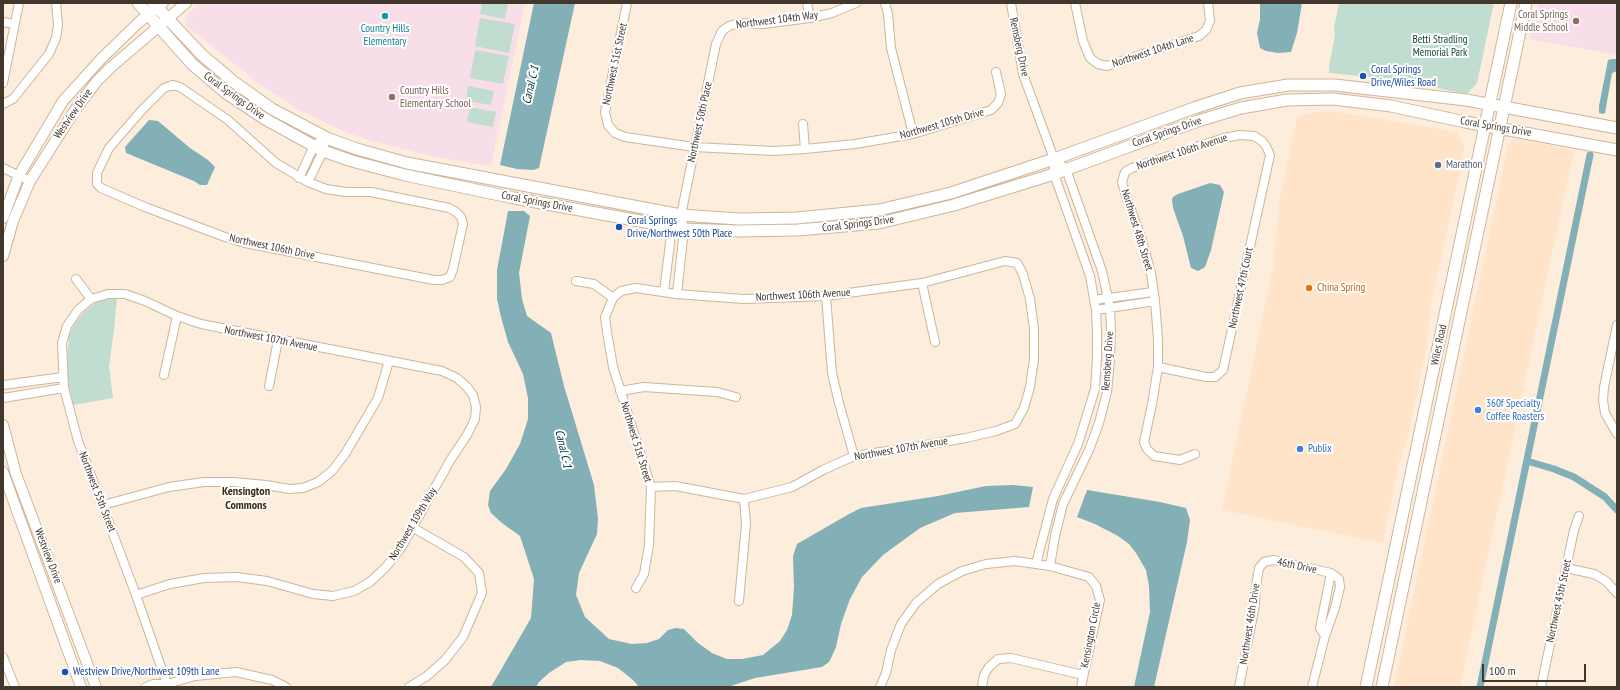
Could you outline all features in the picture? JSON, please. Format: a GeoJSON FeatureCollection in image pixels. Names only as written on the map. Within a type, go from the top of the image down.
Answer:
{"type":"FeatureCollection","features":[{"type":"Feature","properties":{"kind":"main road","name":"Coral Springs Drive"},"geometry":{"type":"LineString","coordinates":[[138,3],[155,7],[202,55],[234,82],[272,109],[325,137],[357,149],[407,163],[681,215],[739,219],[797,218],[879,210],[951,193],[1054,159],[1194,108],[1240,93],[1288,85],[1335,84],[1451,98],[1617,128]]}},
{"type":"Feature","properties":{"kind":"main road","name":"Wiles Road"},"geometry":{"type":"LineString","coordinates":[[1366,687],[1511,3]]}},
{"type":"Feature","properties":{"kind":"main road","name":"Wiles Road"},"geometry":{"type":"LineString","coordinates":[[1382,687],[1526,3]]}},
{"type":"Feature","properties":{"kind":"main road","name":"Coral Springs Drive"},"geometry":{"type":"LineString","coordinates":[[155,7],[158,27],[192,64],[226,93],[265,119],[319,148],[352,161],[405,176],[684,229],[738,231],[798,230],[880,223],[954,205],[1054,174],[1198,121],[1241,108],[1287,100],[1333,99],[1391,106],[1617,150]]}},
{"type":"Feature","properties":{"kind":"main road"},"geometry":{"type":"LineString","coordinates":[[1307,85],[1307,99]]}},
{"type":"Feature","properties":{"kind":"street"},"geometry":{"type":"LineString","coordinates":[[3,83],[19,3]]}},
{"type":"Feature","properties":{"kind":"street"},"geometry":{"type":"LineString","coordinates":[[3,104],[13,99],[49,54],[56,38],[58,25],[58,8],[56,3]]}},
{"type":"Feature","properties":{"kind":"street","name":"Westview Drive"},"geometry":{"type":"LineString","coordinates":[[3,256],[14,221],[30,181],[75,110],[97,81],[110,68],[186,3]]}},
{"type":"Feature","properties":{"kind":"street","name":"Northwest 51st Street"},"geometry":{"type":"LineString","coordinates":[[608,125],[605,112],[628,3]]}},
{"type":"Feature","properties":{"kind":"street"},"geometry":{"type":"LineString","coordinates":[[807,3],[810,18]]}},
{"type":"Feature","properties":{"kind":"street","name":"Northwest 104th Way"},"geometry":{"type":"LineString","coordinates":[[722,31],[729,26],[739,23],[763,24],[810,18],[856,3]]}},
{"type":"Feature","properties":{"kind":"street"},"geometry":{"type":"LineString","coordinates":[[885,3],[888,14],[891,48],[913,134]]}},
{"type":"Feature","properties":{"kind":"street","name":"Remsberg Drive"},"geometry":{"type":"LineString","coordinates":[[1011,3],[1023,74],[1054,159],[1054,174],[1090,276],[1096,310],[1097,358],[1095,389],[1078,444],[1053,499],[1036,564]]}},
{"type":"Feature","properties":{"kind":"street","name":"Northwest 104th Lane"},"geometry":{"type":"LineString","coordinates":[[1075,3],[1082,41],[1090,58],[1098,64],[1108,66],[1199,36],[1206,30],[1210,21],[1208,3]]}},
{"type":"Feature","properties":{"kind":"street","name":"Westview Drive"},"geometry":{"type":"LineString","coordinates":[[3,218],[19,175],[63,101],[101,59],[155,7]]}},
{"type":"Feature","properties":{"kind":"street"},"geometry":{"type":"LineString","coordinates":[[3,22],[14,24]]}},
{"type":"Feature","properties":{"kind":"street","name":"Northwest 50th Place"},"geometry":{"type":"LineString","coordinates":[[677,294],[684,229],[681,215],[716,44],[722,31]]}},
{"type":"Feature","properties":{"kind":"street","name":"Northwest 105th Drive"},"geometry":{"type":"LineString","coordinates":[[608,125],[615,132],[625,137],[694,147],[774,151],[855,144],[913,134],[991,110],[998,103],[1001,94],[996,72]]}},
{"type":"Feature","properties":{"kind":"street","name":"Northwest 106th Drive"},"geometry":{"type":"LineString","coordinates":[[173,85],[180,86],[228,120],[276,163],[299,178],[326,189],[346,192],[371,192],[449,208],[456,212],[461,217],[463,224],[450,277],[442,280],[434,280],[225,238],[123,198],[101,188],[97,184],[96,180],[100,165],[115,139],[164,88],[173,85]]}},
{"type":"Feature","properties":{"kind":"street"},"geometry":{"type":"LineString","coordinates":[[802,124],[805,148]]}},
{"type":"Feature","properties":{"kind":"street","name":"Northwest 106th Avenue"},"geometry":{"type":"LineString","coordinates":[[1125,172],[1132,168],[1224,138],[1240,135],[1254,136],[1262,141]]}},
{"type":"Feature","properties":{"kind":"street"},"geometry":{"type":"LineString","coordinates":[[299,178],[325,137]]}},
{"type":"Feature","properties":{"kind":"street","name":"Northwest 47th Court"},"geometry":{"type":"LineString","coordinates":[[1158,367],[1206,377],[1215,376],[1223,370],[1270,155],[1262,141]]}},
{"type":"Feature","properties":{"kind":"street"},"geometry":{"type":"LineString","coordinates":[[308,182],[319,148]]}},
{"type":"Feature","properties":{"kind":"street"},"geometry":{"type":"LineString","coordinates":[[1054,159],[1066,169]]}},
{"type":"Feature","properties":{"kind":"street"},"geometry":{"type":"LineString","coordinates":[[3,168],[30,181]]}},
{"type":"Feature","properties":{"kind":"street","name":"Remsberg Drive"},"geometry":{"type":"LineString","coordinates":[[1050,566],[1055,536],[1064,504],[1089,450],[1099,423],[1107,392],[1110,360],[1110,308],[1102,271],[1066,169]]}},
{"type":"Feature","properties":{"kind":"street","name":"Northwest 48th Street"},"geometry":{"type":"LineString","coordinates":[[1125,172],[1122,182],[1142,240],[1155,301],[1158,367],[1144,442],[1147,449],[1154,456],[1180,460],[1195,454]]}},
{"type":"Feature","properties":{"kind":"street","name":"Northwest 50th Place"},"geometry":{"type":"LineString","coordinates":[[664,292],[672,227],[681,215]]}},
{"type":"Feature","properties":{"kind":"street","name":"Northwest 106th Avenue"},"geometry":{"type":"LineString","coordinates":[[614,298],[621,291],[636,288],[677,294],[744,298],[826,296],[922,283],[1005,261],[1016,263],[1023,274],[1030,299],[1034,329],[1034,359],[1030,387],[1024,408],[1015,424]]}},
{"type":"Feature","properties":{"kind":"street"},"geometry":{"type":"LineString","coordinates":[[76,279],[91,299]]}},
{"type":"Feature","properties":{"kind":"street"},"geometry":{"type":"LineString","coordinates":[[576,281],[594,284],[614,298]]}},
{"type":"Feature","properties":{"kind":"street"},"geometry":{"type":"LineString","coordinates":[[922,283],[934,342]]}},
{"type":"Feature","properties":{"kind":"street"},"geometry":{"type":"LineString","coordinates":[[1094,300],[1153,292]]}},
{"type":"Feature","properties":{"kind":"street","name":"Northwest 107th Avenue"},"geometry":{"type":"LineString","coordinates":[[91,299],[108,294],[125,294],[145,301],[177,316],[201,324],[442,371],[457,378],[473,395]]}},
{"type":"Feature","properties":{"kind":"street"},"geometry":{"type":"LineString","coordinates":[[826,296],[832,373],[854,456]]}},
{"type":"Feature","properties":{"kind":"street","name":"Northwest 51st Street"},"geometry":{"type":"LineString","coordinates":[[614,298],[605,317],[613,367],[651,487],[649,545],[644,574],[636,588]]}},
{"type":"Feature","properties":{"kind":"street","name":"Northwest 55th Street"},"geometry":{"type":"LineString","coordinates":[[91,299],[78,310],[67,326],[62,343],[64,388],[78,441],[136,595],[166,686]]}},
{"type":"Feature","properties":{"kind":"street"},"geometry":{"type":"LineString","coordinates":[[1096,310],[1155,301]]}},
{"type":"Feature","properties":{"kind":"street"},"geometry":{"type":"LineString","coordinates":[[164,375],[177,316]]}},
{"type":"Feature","properties":{"kind":"street"},"geometry":{"type":"LineString","coordinates":[[1617,324],[1604,387],[1603,400],[1605,413],[1617,434]]}},
{"type":"Feature","properties":{"kind":"street"},"geometry":{"type":"LineString","coordinates":[[269,386],[278,340]]}},
{"type":"Feature","properties":{"kind":"street"},"geometry":{"type":"LineString","coordinates":[[103,505],[169,486],[204,482],[233,482],[289,489],[303,488],[318,482],[332,471],[349,448],[378,398],[389,361]]}},
{"type":"Feature","properties":{"kind":"street"},"geometry":{"type":"LineString","coordinates":[[3,385],[63,377]]}},
{"type":"Feature","properties":{"kind":"street"},"geometry":{"type":"LineString","coordinates":[[620,391],[644,387],[717,392],[736,397]]}},
{"type":"Feature","properties":{"kind":"street"},"geometry":{"type":"LineString","coordinates":[[3,398],[64,388]]}},
{"type":"Feature","properties":{"kind":"street","name":"Northwest 109th Way"},"geometry":{"type":"LineString","coordinates":[[136,595],[170,584],[204,578],[238,577],[267,581],[314,594],[333,596],[354,591],[370,582],[386,567],[401,548],[467,435],[474,419],[476,407],[473,395]]}},
{"type":"Feature","properties":{"kind":"street","name":"Northwest 107th Avenue"},"geometry":{"type":"LineString","coordinates":[[651,487],[675,486],[744,500],[792,487],[823,470],[854,456],[914,448],[966,438],[996,431],[1015,424]]}},
{"type":"Feature","properties":{"kind":"street","name":"Westview Drive"},"geometry":{"type":"LineString","coordinates":[[3,425],[16,474],[96,687]]}},
{"type":"Feature","properties":{"kind":"street","name":"Westview Drive"},"geometry":{"type":"LineString","coordinates":[[3,472],[81,687]]}},
{"type":"Feature","properties":{"kind":"street"},"geometry":{"type":"LineString","coordinates":[[739,601],[746,524],[744,500]]}},
{"type":"Feature","properties":{"kind":"street","name":"Northwest 45th Street"},"geometry":{"type":"LineString","coordinates":[[1541,687],[1574,530],[1579,516]]}},
{"type":"Feature","properties":{"kind":"street"},"geometry":{"type":"LineString","coordinates":[[409,687],[427,676],[445,660],[463,637],[482,593],[479,573],[464,557],[412,528]]}},
{"type":"Feature","properties":{"kind":"street","name":"46th Drive"},"geometry":{"type":"LineString","coordinates":[[1264,562],[1274,560],[1331,573],[1339,579],[1340,587],[1335,608],[1325,636],[1312,687]]}},
{"type":"Feature","properties":{"kind":"street","name":"Kensington Circle"},"geometry":{"type":"LineString","coordinates":[[880,687],[886,673],[891,650],[901,624],[916,603],[938,584],[962,571],[986,564],[1015,561],[1050,566],[1089,578],[1096,586],[1100,600],[1081,687]]}},
{"type":"Feature","properties":{"kind":"street","name":"Northwest 46th Drive"},"geometry":{"type":"LineString","coordinates":[[1239,687],[1256,605],[1256,586],[1259,568],[1264,562]]}},
{"type":"Feature","properties":{"kind":"street"},"geometry":{"type":"LineString","coordinates":[[1566,568],[1594,574],[1606,581],[1617,593]]}},
{"type":"Feature","properties":{"kind":"street","name":"46th Drive"},"geometry":{"type":"LineString","coordinates":[[1325,636],[1320,628],[1331,573]]}},
{"type":"Feature","properties":{"kind":"street"},"geometry":{"type":"LineString","coordinates":[[3,657],[15,687]]}},
{"type":"Feature","properties":{"kind":"street"},"geometry":{"type":"LineString","coordinates":[[982,687],[984,675],[989,667],[998,660],[1011,658],[1083,675]]}},
{"type":"Feature","properties":{"kind":"street"},"geometry":{"type":"LineString","coordinates":[[146,687],[153,684],[166,686],[195,676],[236,672],[272,680],[286,687]]}},
{"type":"Feature","properties":{"kind":"shaded area","name":"Country Hills Elementary School"},"geometry":{"type":"Polygon","coordinates":[[[200,3],[525,3],[491,166],[431,156],[372,141],[343,131],[299,110],[258,83],[186,25],[187,14],[200,3]]]}},
{"type":"Feature","properties":{"kind":"shaded area","name":"Coral Springs Middle School"},"geometry":{"type":"Polygon","coordinates":[[[1538,3],[1617,3],[1617,55],[1530,39],[1538,3]]]}},
{"type":"Feature","properties":{"kind":"shaded area"},"geometry":{"type":"Polygon","coordinates":[[[1313,112],[1339,112],[1457,132],[1465,148],[1430,309],[1427,344],[1409,432],[1398,467],[1383,543],[1222,510],[1273,267],[1280,197],[1297,117],[1313,112]]]}},
{"type":"Feature","properties":{"kind":"shaded area"},"geometry":{"type":"Polygon","coordinates":[[[1514,138],[1574,150],[1460,687],[1394,687],[1508,145],[1514,138]]]}},
{"type":"Feature","properties":{"kind":"green space"},"geometry":{"type":"Polygon","coordinates":[[[482,3],[508,3],[505,19],[480,14],[482,3]]]}},
{"type":"Feature","properties":{"kind":"green space","name":"Betti Stradling Memorial Park"},"geometry":{"type":"Polygon","coordinates":[[[1339,3],[1494,3],[1477,83],[1467,94],[1391,79],[1329,73],[1335,35],[1334,28],[1339,3]]]}},
{"type":"Feature","properties":{"kind":"green space"},"geometry":{"type":"Polygon","coordinates":[[[480,18],[515,24],[509,53],[475,46],[480,18]]]}},
{"type":"Feature","properties":{"kind":"green space"},"geometry":{"type":"Polygon","coordinates":[[[475,50],[509,56],[503,84],[470,78],[475,50]]]}},
{"type":"Feature","properties":{"kind":"green space"},"geometry":{"type":"Polygon","coordinates":[[[468,86],[494,91],[491,105],[466,101],[468,86]]]}},
{"type":"Feature","properties":{"kind":"green space"},"geometry":{"type":"Polygon","coordinates":[[[470,107],[496,112],[493,127],[467,122],[470,107]]]}},
{"type":"Feature","properties":{"kind":"green space"},"geometry":{"type":"Polygon","coordinates":[[[117,298],[109,367],[113,398],[73,405],[67,368],[69,335],[75,323],[85,311],[95,303],[105,299],[117,298]]]}},
{"type":"Feature","properties":{"kind":"water","name":"Canal C-1"},"geometry":{"type":"Polygon","coordinates":[[[534,3],[575,3],[539,168],[533,170],[517,169],[500,165],[534,3]]]}},
{"type":"Feature","properties":{"kind":"water"},"geometry":{"type":"Polygon","coordinates":[[[1260,3],[1302,3],[1297,33],[1291,52],[1278,53],[1266,51],[1260,48],[1257,33],[1260,19],[1260,3]]]}},
{"type":"Feature","properties":{"kind":"water"},"geometry":{"type":"Polygon","coordinates":[[[1617,59],[1617,71],[1612,73],[1605,113],[1603,114],[1599,113],[1599,106],[1608,60],[1617,59]]]}},
{"type":"Feature","properties":{"kind":"water"},"geometry":{"type":"Polygon","coordinates":[[[149,120],[158,121],[215,167],[207,185],[200,185],[194,181],[126,153],[125,147],[149,120]]]}},
{"type":"Feature","properties":{"kind":"water"},"geometry":{"type":"Polygon","coordinates":[[[1210,183],[1220,185],[1224,192],[1211,250],[1205,267],[1198,271],[1191,268],[1172,200],[1173,197],[1178,194],[1210,183]]]}},
{"type":"Feature","properties":{"kind":"water","name":"Canal C-1"},"geometry":{"type":"Polygon","coordinates":[[[508,211],[524,211],[530,216],[519,273],[522,299],[527,316],[551,333],[564,386],[594,485],[598,519],[597,534],[579,573],[576,595],[585,617],[609,639],[632,644],[647,643],[659,639],[668,630],[676,628],[684,629],[698,643],[712,653],[727,659],[742,659],[763,655],[780,641],[787,630],[792,615],[794,587],[793,556],[797,544],[849,514],[861,508],[938,496],[986,486],[1013,485],[1033,487],[1029,507],[955,513],[920,528],[883,555],[862,577],[850,599],[841,624],[836,647],[829,662],[822,667],[755,678],[728,687],[639,687],[618,668],[600,661],[581,660],[566,662],[549,673],[539,682],[536,687],[491,687],[531,618],[534,579],[520,536],[491,513],[488,505],[490,491],[506,469],[520,444],[528,419],[528,398],[523,374],[508,342],[497,299],[497,270],[508,211]]]}},
{"type":"Feature","properties":{"kind":"water"},"geometry":{"type":"Polygon","coordinates":[[[1087,490],[1160,502],[1186,508],[1190,520],[1187,542],[1154,687],[1134,687],[1150,612],[1149,586],[1146,570],[1129,544],[1118,536],[1095,524],[1077,517],[1087,490]]]}},
{"type":"Feature","properties":{"kind":"waterway"},"geometry":{"type":"LineString","coordinates":[[1480,687],[1590,155]]}},
{"type":"Feature","properties":{"kind":"waterway"},"geometry":{"type":"LineString","coordinates":[[1527,461],[1574,477],[1605,497],[1617,510]]}},
{"type":"Feature","properties":{"kind":"place","name":"Country Hills Elementary"},"geometry":{"type":"Point","coordinates":[385,16]}},
{"type":"Feature","properties":{"kind":"place","name":"Coral Springs Middle School"},"geometry":{"type":"Point","coordinates":[1576,21]}},
{"type":"Feature","properties":{"kind":"place","name":"Coral Springs Drive/Wiles Road"},"geometry":{"type":"Point","coordinates":[1363,76]}},
{"type":"Feature","properties":{"kind":"place","name":"Country Hills Elementary School"},"geometry":{"type":"Point","coordinates":[392,97]}},
{"type":"Feature","properties":{"kind":"place","name":"Marathon"},"geometry":{"type":"Point","coordinates":[1438,165]}},
{"type":"Feature","properties":{"kind":"place","name":"Coral Springs Drive/Northwest 50th Place"},"geometry":{"type":"Point","coordinates":[619,227]}},
{"type":"Feature","properties":{"kind":"place","name":"China Spring"},"geometry":{"type":"Point","coordinates":[1309,288]}},
{"type":"Feature","properties":{"kind":"place","name":"360f Specialty Coffee Roasters"},"geometry":{"type":"Point","coordinates":[1478,410]}},
{"type":"Feature","properties":{"kind":"place","name":"Publix"},"geometry":{"type":"Point","coordinates":[1300,449]}},
{"type":"Feature","properties":{"kind":"place","name":"Westview Drive/Northwest 109th Lane"},"geometry":{"type":"Point","coordinates":[65,672]}},
{"type":"Feature","properties":{"kind":"district","name":"Kensington Commons"},"geometry":{"type":"Point","coordinates":[246,499]}}]}
